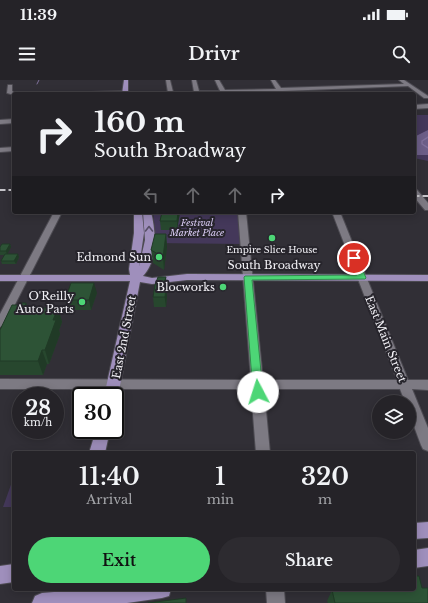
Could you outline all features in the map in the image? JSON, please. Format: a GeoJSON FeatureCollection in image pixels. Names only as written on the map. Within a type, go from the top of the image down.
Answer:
{"type":"FeatureCollection","features":[{"type":"Feature","properties":{"kind":"main road"},"geometry":{"type":"LineString","coordinates":[[125,92],[126,80]]}},
{"type":"Feature","properties":{"kind":"main road"},"geometry":{"type":"LineString","coordinates":[[136,278],[134,269],[139,233],[138,214]]}},
{"type":"Feature","properties":{"kind":"main road"},"geometry":{"type":"LineString","coordinates":[[136,278],[144,269],[150,228],[147,214]]}},
{"type":"Feature","properties":{"kind":"main road","name":"South Broadway"},"geometry":{"type":"LineString","coordinates":[[0,278],[136,278],[152,280],[186,277],[428,278]]}},
{"type":"Feature","properties":{"kind":"main road","name":"East 2nd Street"},"geometry":{"type":"LineString","coordinates":[[114,387],[136,278]]}},
{"type":"Feature","properties":{"kind":"main road"},"geometry":{"type":"LineString","coordinates":[[98,451],[101,439]]}},
{"type":"Feature","properties":{"kind":"main road"},"geometry":{"type":"LineString","coordinates":[[416,531],[428,530]]}},
{"type":"Feature","properties":{"kind":"main road"},"geometry":{"type":"LineString","coordinates":[[416,558],[428,557]]}},
{"type":"Feature","properties":{"kind":"main road"},"geometry":{"type":"LineString","coordinates":[[0,574],[12,573]]}},
{"type":"Feature","properties":{"kind":"main road"},"geometry":{"type":"LineString","coordinates":[[54,599],[86,599],[147,591]]}},
{"type":"Feature","properties":{"kind":"street"},"geometry":{"type":"LineString","coordinates":[[168,80],[170,92]]}},
{"type":"Feature","properties":{"kind":"street"},"geometry":{"type":"LineString","coordinates":[[194,80],[197,92]]}},
{"type":"Feature","properties":{"kind":"street"},"geometry":{"type":"LineString","coordinates":[[218,80],[224,92]]}},
{"type":"Feature","properties":{"kind":"street"},"geometry":{"type":"LineString","coordinates":[[273,80],[281,92],[332,88],[409,85]]}},
{"type":"Feature","properties":{"kind":"street"},"geometry":{"type":"LineString","coordinates":[[402,80],[426,97],[416,98]]}},
{"type":"Feature","properties":{"kind":"street"},"geometry":{"type":"LineString","coordinates":[[328,84],[335,92]]}},
{"type":"Feature","properties":{"kind":"street"},"geometry":{"type":"LineString","coordinates":[[10,86],[9,92],[12,93]]}},
{"type":"Feature","properties":{"kind":"street"},"geometry":{"type":"LineString","coordinates":[[416,106],[428,106]]}},
{"type":"Feature","properties":{"kind":"street"},"geometry":{"type":"LineString","coordinates":[[0,122],[12,121]]}},
{"type":"Feature","properties":{"kind":"street"},"geometry":{"type":"LineString","coordinates":[[0,150],[12,149]]}},
{"type":"Feature","properties":{"kind":"street"},"geometry":{"type":"LineString","coordinates":[[416,194],[428,208]]}},
{"type":"Feature","properties":{"kind":"street"},"geometry":{"type":"LineString","coordinates":[[0,324],[57,214]]}},
{"type":"Feature","properties":{"kind":"street"},"geometry":{"type":"LineString","coordinates":[[242,214],[263,451]]}},
{"type":"Feature","properties":{"kind":"street","name":"East Main Street"},"geometry":{"type":"LineString","coordinates":[[337,214],[428,445]]}},
{"type":"Feature","properties":{"kind":"street"},"geometry":{"type":"LineString","coordinates":[[0,384],[72,388]]}},
{"type":"Feature","properties":{"kind":"street"},"geometry":{"type":"LineString","coordinates":[[124,390],[258,385],[428,385]]}},
{"type":"Feature","properties":{"kind":"street"},"geometry":{"type":"LineString","coordinates":[[275,591],[276,603]]}},
{"type":"Feature","properties":{"kind":"green space"},"geometry":{"type":"Polygon","coordinates":[[[416,115],[428,115],[428,161],[416,158],[416,115]]]}},
{"type":"Feature","properties":{"kind":"green space","name":"Festival Market Place"},"geometry":{"type":"Polygon","coordinates":[[[153,214],[239,214],[242,244],[153,243],[155,230],[153,214]]]}},
{"type":"Feature","properties":{"kind":"green space"},"geometry":{"type":"Polygon","coordinates":[[[12,482],[12,507],[3,507],[12,482]]]}},
{"type":"Feature","properties":{"kind":"shaded area"},"geometry":{"type":"Polygon","coordinates":[[[428,130],[428,155],[416,155],[416,136],[428,130]]]}},
{"type":"Feature","properties":{"kind":"building"},"geometry":{"type":"Polygon","coordinates":[[[162,214],[178,214],[177,221],[160,221],[162,214]]]}},
{"type":"Feature","properties":{"kind":"building"},"geometry":{"type":"Polygon","coordinates":[[[155,234],[166,234],[163,257],[151,250],[155,234]]]}},
{"type":"Feature","properties":{"kind":"building"},"geometry":{"type":"Polygon","coordinates":[[[2,244],[10,244],[6,251],[0,251],[2,244]]]}},
{"type":"Feature","properties":{"kind":"building"},"geometry":{"type":"Polygon","coordinates":[[[5,254],[18,254],[14,261],[1,261],[5,254]]]}},
{"type":"Feature","properties":{"kind":"building"},"geometry":{"type":"Polygon","coordinates":[[[158,277],[166,277],[163,286],[166,286],[165,297],[153,297],[158,277]]]}},
{"type":"Feature","properties":{"kind":"building"},"geometry":{"type":"Polygon","coordinates":[[[71,283],[94,283],[89,300],[65,300],[71,283]]]}},
{"type":"Feature","properties":{"kind":"building"},"geometry":{"type":"Polygon","coordinates":[[[19,303],[26,303],[24,308],[58,308],[53,320],[56,320],[45,350],[42,350],[38,361],[0,361],[0,330],[12,305],[18,305],[19,303]]]}},
{"type":"Feature","properties":{"kind":"building"},"geometry":{"type":"Polygon","coordinates":[[[416,576],[419,576],[422,588],[428,588],[428,603],[335,603],[332,591],[416,591],[416,576]]]}},
{"type":"Feature","properties":{"kind":"building"},"geometry":{"type":"Polygon","coordinates":[[[186,598],[186,603],[148,603],[186,598]]]}},
{"type":"Feature","properties":{"kind":"waterway"},"geometry":{"type":"LineString","coordinates":[[37,84],[39,80]]}},
{"type":"Feature","properties":{"kind":"waterway"},"geometry":{"type":"LineString","coordinates":[[428,137],[422,141],[422,144],[428,148]]}},
{"type":"Feature","properties":{"kind":"railway"},"geometry":{"type":"LineString","coordinates":[[0,190],[12,190]]}},
{"type":"Feature","properties":{"kind":"railway"},"geometry":{"type":"LineString","coordinates":[[416,196],[428,196]]}},
{"type":"Feature","properties":{"kind":"place","name":"Empire Slice House"},"geometry":{"type":"Point","coordinates":[272,238]}},
{"type":"Feature","properties":{"kind":"place","name":"Edmond Sun"},"geometry":{"type":"Point","coordinates":[159,257]}},
{"type":"Feature","properties":{"kind":"place","name":"Blocworks"},"geometry":{"type":"Point","coordinates":[223,287]}},
{"type":"Feature","properties":{"kind":"place","name":"O'Reilly Auto Parts"},"geometry":{"type":"Point","coordinates":[82,302]}},
{"type":"Feature","properties":{"kind":"route"},"geometry":{"type":"LineString","coordinates":[[258,392],[248,277],[362,278],[354,258]]}}]}
